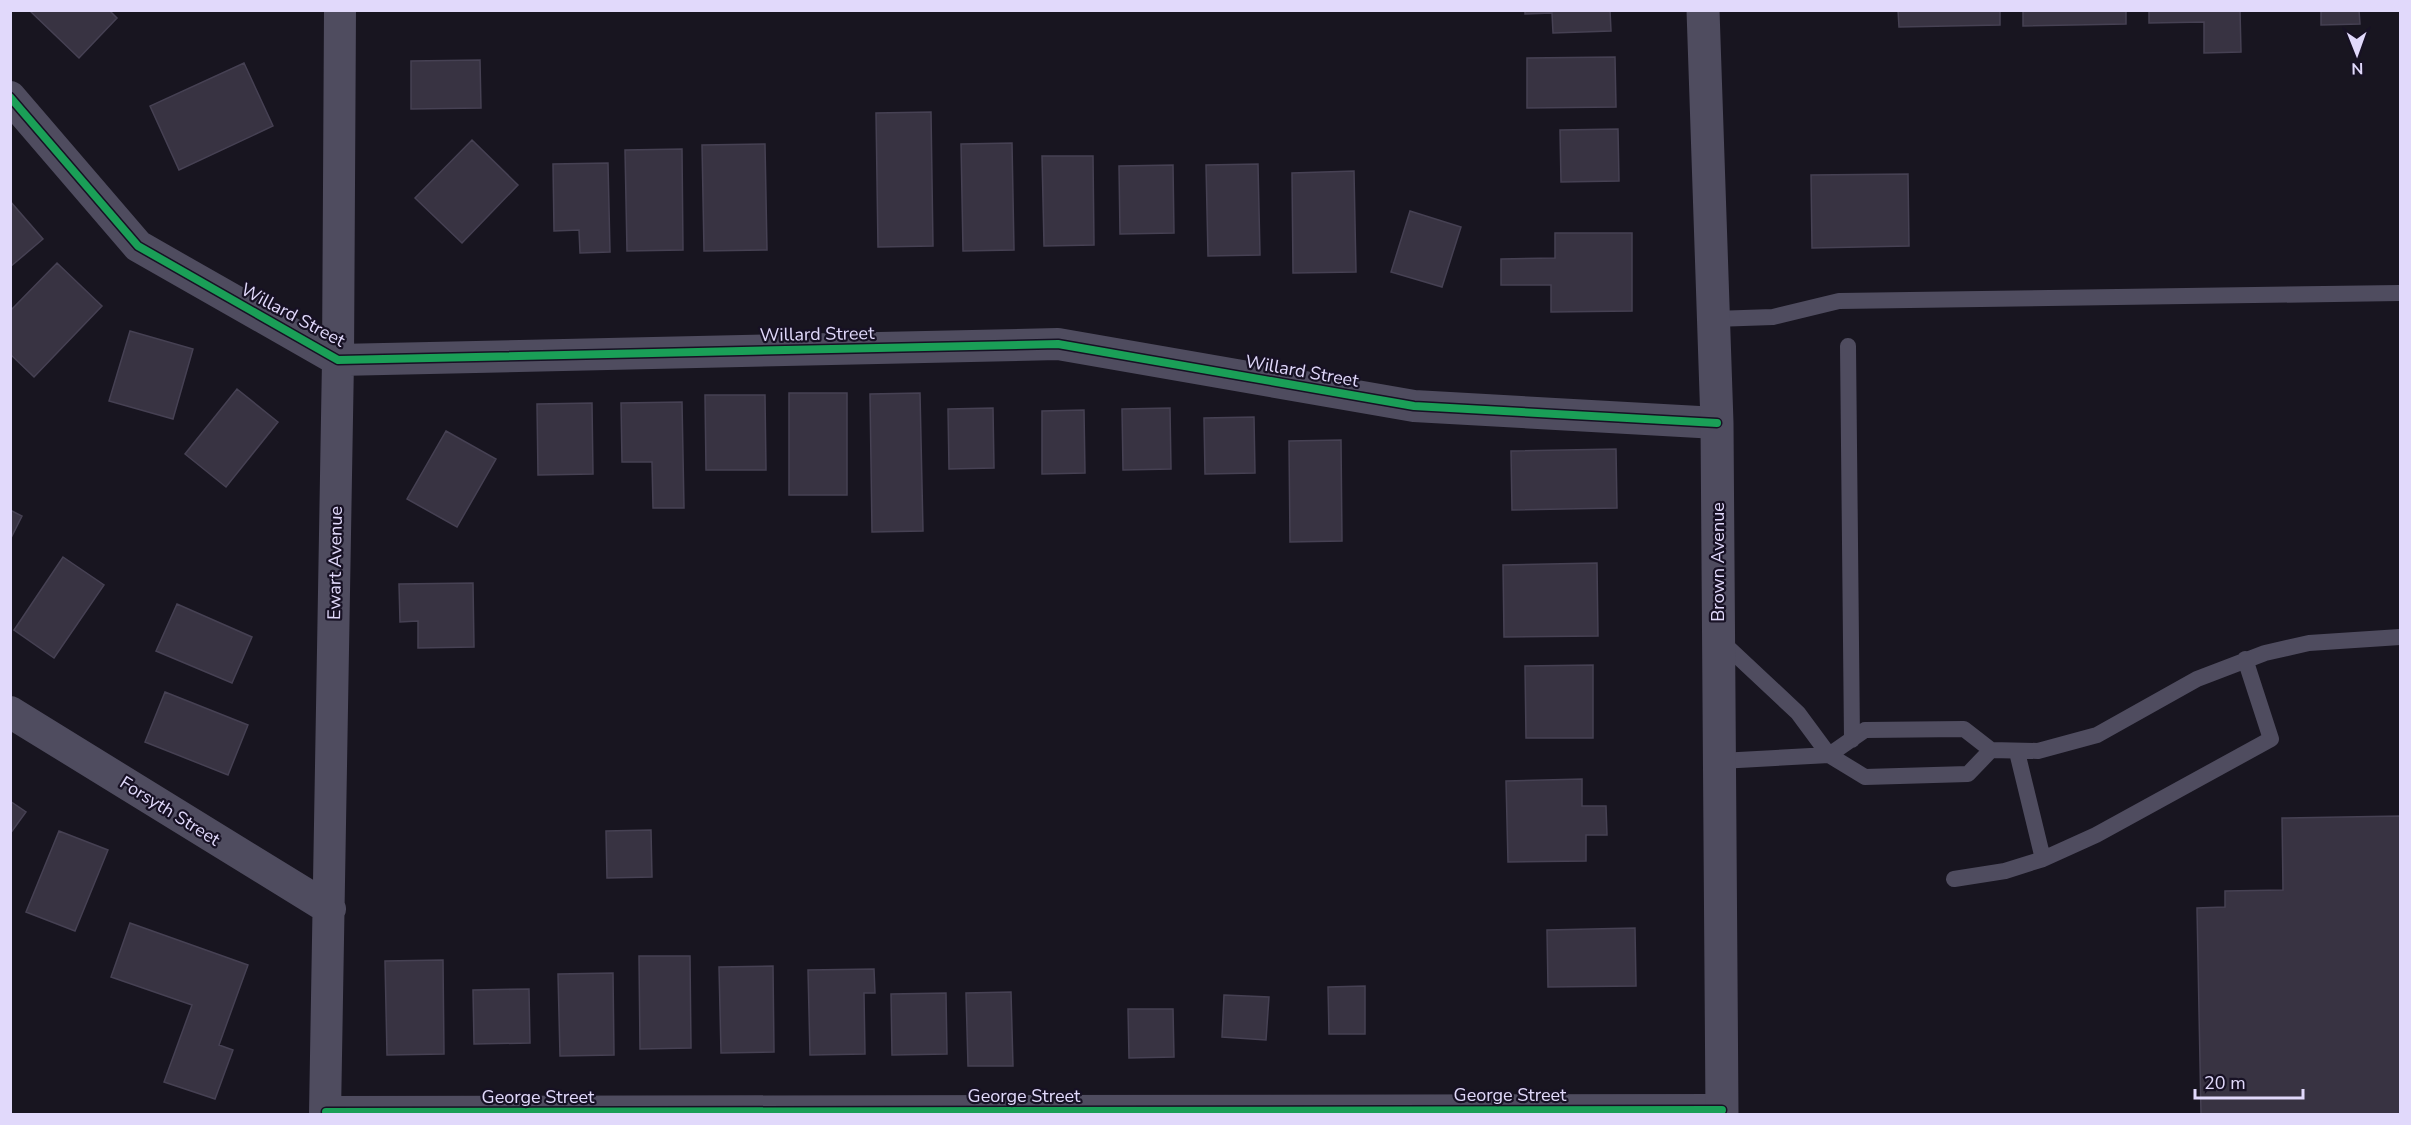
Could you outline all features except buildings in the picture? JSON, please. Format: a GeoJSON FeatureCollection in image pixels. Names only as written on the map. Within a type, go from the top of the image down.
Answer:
{"type":"FeatureCollection","features":[{"type":"Feature","properties":{"kind":"street","name":"Ewart Avenue"},"geometry":{"type":"LineString","coordinates":[[326,1113],[338,360],[340,10]]}},
{"type":"Feature","properties":{"kind":"street","name":"Brown Avenue"},"geometry":{"type":"LineString","coordinates":[[1703,10],[1717,423],[1722,1112]]}},
{"type":"Feature","properties":{"kind":"street","name":"Willard Street"},"geometry":{"type":"LineString","coordinates":[[10,97],[138,246],[338,360],[1058,344],[1414,406],[1717,423]]}},
{"type":"Feature","properties":{"kind":"street","name":"Forsyth Street"},"geometry":{"type":"LineString","coordinates":[[10,712],[330,909]]}},
{"type":"Feature","properties":{"kind":"street","name":"George Street"},"geometry":{"type":"LineString","coordinates":[[326,1113],[1722,1112]]}},
{"type":"Feature","properties":{"kind":"lane"},"geometry":{"type":"LineString","coordinates":[[1714,319],[1773,317],[1839,301],[2400,294]]}},
{"type":"Feature","properties":{"kind":"lane"},"geometry":{"type":"LineString","coordinates":[[1848,346],[1852,740]]}},
{"type":"Feature","properties":{"kind":"lane"},"geometry":{"type":"LineString","coordinates":[[1720,761],[1829,754],[1865,730],[1964,729],[1992,750],[2038,752],[2097,735],[2196,679],[2245,659],[2309,643],[2400,637]]}},
{"type":"Feature","properties":{"kind":"lane"},"geometry":{"type":"LineString","coordinates":[[1719,638],[1798,713],[1829,754],[1865,777],[1968,774],[1992,750]]}},
{"type":"Feature","properties":{"kind":"lane"},"geometry":{"type":"LineString","coordinates":[[1954,879],[2005,871],[2043,859],[2096,835],[2271,739],[2245,659]]}},
{"type":"Feature","properties":{"kind":"lane"},"geometry":{"type":"LineString","coordinates":[[2017,752],[2043,859]]}},
{"type":"Feature","properties":{"kind":"cycle path"},"geometry":{"type":"LineString","coordinates":[[10,97],[138,246],[338,360],[1058,344],[1414,406],[1717,423]]}},
{"type":"Feature","properties":{"kind":"cycle path"},"geometry":{"type":"LineString","coordinates":[[326,1112],[1722,1110]]}}]}
